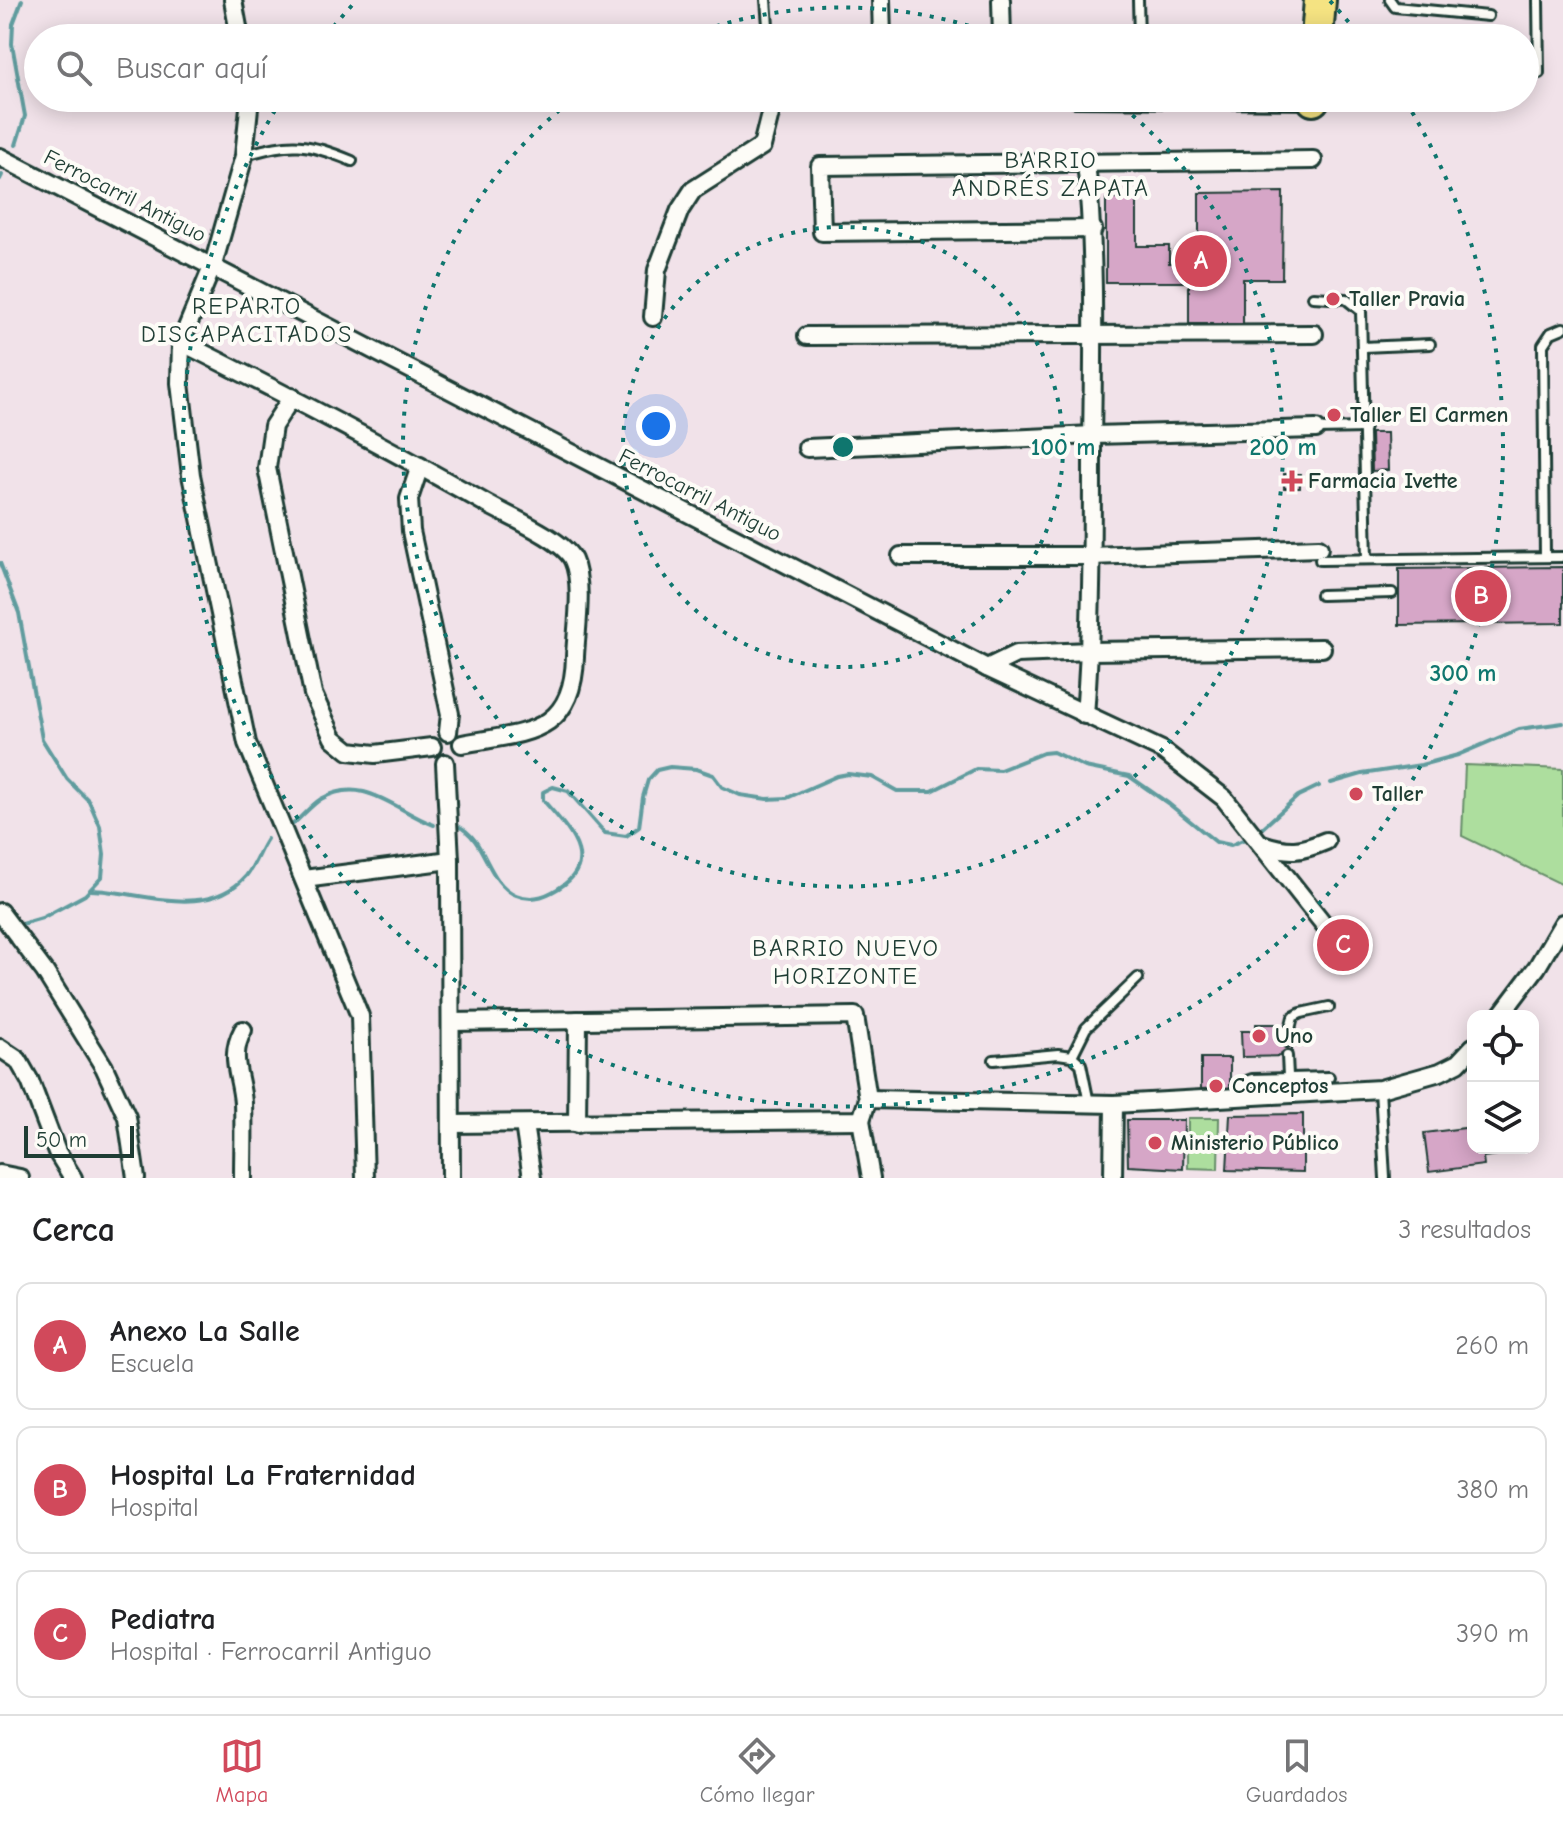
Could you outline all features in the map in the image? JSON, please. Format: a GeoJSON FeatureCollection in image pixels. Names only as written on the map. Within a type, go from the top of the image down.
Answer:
{"type":"FeatureCollection","features":[{"type":"Feature","properties":{"kind":"highway"},"geometry":{"type":"LineString","coordinates":[[1318,24],[1320,0]]}},
{"type":"Feature","properties":{"kind":"street"},"geometry":{"type":"LineString","coordinates":[[233,0],[237,24]]}},
{"type":"Feature","properties":{"kind":"street"},"geometry":{"type":"LineString","coordinates":[[881,0],[882,24]]}},
{"type":"Feature","properties":{"kind":"street"},"geometry":{"type":"LineString","coordinates":[[1001,0],[1002,24]]}},
{"type":"Feature","properties":{"kind":"street"},"geometry":{"type":"LineString","coordinates":[[249,112],[244,156],[213,265],[181,342],[180,383],[191,475],[247,743],[360,1016],[365,1178]]}},
{"type":"Feature","properties":{"kind":"street"},"geometry":{"type":"LineString","coordinates":[[653,317],[657,270],[680,210],[693,190],[762,146],[770,112]]}},
{"type":"Feature","properties":{"kind":"street","name":"Ferrocarril Antiguo"},"geometry":{"type":"LineString","coordinates":[[0,157],[987,668],[1162,750],[1224,798],[1330,932]]}},
{"type":"Feature","properties":{"kind":"street"},"geometry":{"type":"LineString","coordinates":[[1093,229],[822,232],[820,166],[1313,160]]}},
{"type":"Feature","properties":{"kind":"street"},"geometry":{"type":"LineString","coordinates":[[1085,715],[1090,651],[1094,337],[1093,229],[1086,162]]}},
{"type":"Feature","properties":{"kind":"street"},"geometry":{"type":"LineString","coordinates":[[807,336],[1314,334]]}},
{"type":"Feature","properties":{"kind":"street"},"geometry":{"type":"LineString","coordinates":[[181,342],[420,466],[564,549],[573,560],[578,581],[575,672],[567,702],[558,715],[533,730],[462,744]]}},
{"type":"Feature","properties":{"kind":"street"},"geometry":{"type":"LineString","coordinates":[[292,397],[273,426],[267,468],[313,694],[333,738],[349,751],[375,754],[432,747]]}},
{"type":"Feature","properties":{"kind":"street"},"geometry":{"type":"LineString","coordinates":[[807,448],[1316,429]]}},
{"type":"Feature","properties":{"kind":"street"},"geometry":{"type":"LineString","coordinates":[[420,466],[409,499],[411,531],[450,714],[448,732]]}},
{"type":"Feature","properties":{"kind":"street"},"geometry":{"type":"LineString","coordinates":[[901,556],[1320,554]]}},
{"type":"Feature","properties":{"kind":"street"},"geometry":{"type":"LineString","coordinates":[[987,668],[1016,654],[1322,648]]}},
{"type":"Feature","properties":{"kind":"street"},"geometry":{"type":"LineString","coordinates":[[448,732],[457,736],[462,744],[461,754],[455,761],[445,763],[433,754],[432,747],[434,739],[448,732]]}},
{"type":"Feature","properties":{"kind":"street"},"geometry":{"type":"LineString","coordinates":[[445,763],[450,860],[451,1178]]}},
{"type":"Feature","properties":{"kind":"street"},"geometry":{"type":"LineString","coordinates":[[1262,844],[1285,852],[1300,851],[1326,841]]}},
{"type":"Feature","properties":{"kind":"street"},"geometry":{"type":"LineString","coordinates":[[304,879],[450,860]]}},
{"type":"Feature","properties":{"kind":"street"},"geometry":{"type":"LineString","coordinates":[[0,912],[45,972],[104,1067],[127,1117],[136,1178]]}},
{"type":"Feature","properties":{"kind":"street"},"geometry":{"type":"LineString","coordinates":[[1505,1010],[1537,967],[1563,923]]}},
{"type":"Feature","properties":{"kind":"street"},"geometry":{"type":"LineString","coordinates":[[451,1022],[855,1016],[868,1099],[861,1120],[871,1178]]}},
{"type":"Feature","properties":{"kind":"street"},"geometry":{"type":"LineString","coordinates":[[577,1124],[578,1020]]}},
{"type":"Feature","properties":{"kind":"street"},"geometry":{"type":"LineString","coordinates":[[243,1030],[235,1045],[243,1101],[243,1178]]}},
{"type":"Feature","properties":{"kind":"street"},"geometry":{"type":"LineString","coordinates":[[0,1048],[18,1060],[57,1152],[73,1178]]}},
{"type":"Feature","properties":{"kind":"street"},"geometry":{"type":"LineString","coordinates":[[868,1099],[1114,1104],[1380,1089],[1440,1072],[1458,1063],[1467,1053]]}},
{"type":"Feature","properties":{"kind":"street"},"geometry":{"type":"LineString","coordinates":[[1113,1178],[1114,1104]]}},
{"type":"Feature","properties":{"kind":"street"},"geometry":{"type":"LineString","coordinates":[[452,1124],[861,1120]]}},
{"type":"Feature","properties":{"kind":"street"},"geometry":{"type":"LineString","coordinates":[[524,1124],[532,1178]]}},
{"type":"Feature","properties":{"kind":"street"},"geometry":{"type":"LineString","coordinates":[[0,1174],[20,1178]]}},
{"type":"Feature","properties":{"kind":"lane"},"geometry":{"type":"LineString","coordinates":[[766,0],[768,24]]}},
{"type":"Feature","properties":{"kind":"lane"},"geometry":{"type":"LineString","coordinates":[[1138,0],[1139,24]]}},
{"type":"Feature","properties":{"kind":"lane"},"geometry":{"type":"LineString","coordinates":[[1390,0],[1395,7],[1488,16]]}},
{"type":"Feature","properties":{"kind":"lane"},"geometry":{"type":"LineString","coordinates":[[1538,0],[1538,24]]}},
{"type":"Feature","properties":{"kind":"lane"},"geometry":{"type":"LineString","coordinates":[[244,156],[282,145],[317,147],[352,161]]}},
{"type":"Feature","properties":{"kind":"lane"},"geometry":{"type":"LineString","coordinates":[[1313,297],[1346,299],[1361,311],[1367,559]]}},
{"type":"Feature","properties":{"kind":"lane"},"geometry":{"type":"LineString","coordinates":[[1545,557],[1543,345],[1551,333],[1563,328]]}},
{"type":"Feature","properties":{"kind":"lane"},"geometry":{"type":"LineString","coordinates":[[1363,347],[1430,344]]}},
{"type":"Feature","properties":{"kind":"lane"},"geometry":{"type":"LineString","coordinates":[[1316,429],[1365,428]]}},
{"type":"Feature","properties":{"kind":"lane"},"geometry":{"type":"LineString","coordinates":[[1320,554],[1367,559],[1563,557]]}},
{"type":"Feature","properties":{"kind":"lane"},"geometry":{"type":"LineString","coordinates":[[1321,595],[1392,593]]}},
{"type":"Feature","properties":{"kind":"lane"},"geometry":{"type":"LineString","coordinates":[[1072,1056],[1086,1028],[1138,978]]}},
{"type":"Feature","properties":{"kind":"lane"},"geometry":{"type":"LineString","coordinates":[[1287,1042],[1293,1017],[1329,1007]]}},
{"type":"Feature","properties":{"kind":"lane"},"geometry":{"type":"LineString","coordinates":[[994,1060],[1058,1054],[1072,1056],[1081,1064],[1089,1104]]}},
{"type":"Feature","properties":{"kind":"lane"},"geometry":{"type":"LineString","coordinates":[[1287,1056],[1288,1076]]}},
{"type":"Feature","properties":{"kind":"lane"},"geometry":{"type":"LineString","coordinates":[[1239,1096],[1244,1082],[1288,1076],[1329,1077]]}},
{"type":"Feature","properties":{"kind":"lane"},"geometry":{"type":"LineString","coordinates":[[1380,1089],[1385,1178]]}},
{"type":"Feature","properties":{"kind":"green space"},"geometry":{"type":"Polygon","coordinates":[[[1465,765],[1563,769],[1563,885],[1462,836],[1465,765]]]}},
{"type":"Feature","properties":{"kind":"green space"},"geometry":{"type":"Polygon","coordinates":[[[1188,1118],[1219,1118],[1218,1169],[1188,1168],[1188,1118]]]}},
{"type":"Feature","properties":{"kind":"building"},"geometry":{"type":"Polygon","coordinates":[[[1283,192],[1282,279],[1243,279],[1243,324],[1189,324],[1189,282],[1106,282],[1106,199],[1137,198],[1137,246],[1169,246],[1169,263],[1199,263],[1199,193],[1283,192]]]}},
{"type":"Feature","properties":{"kind":"building"},"geometry":{"type":"Polygon","coordinates":[[[1371,433],[1387,433],[1388,470],[1372,471],[1371,433]]]}},
{"type":"Feature","properties":{"kind":"building","name":"Farmacia Ivette"},"geometry":{"type":"Polygon","coordinates":[[[1284,474],[1300,474],[1300,488],[1284,488],[1284,474]]]}},
{"type":"Feature","properties":{"kind":"building"},"geometry":{"type":"Polygon","coordinates":[[[1563,567],[1563,623],[1399,625],[1399,569],[1563,567]]]}},
{"type":"Feature","properties":{"kind":"building","name":"Uno"},"geometry":{"type":"Polygon","coordinates":[[[1256,1024],[1275,1024],[1276,1041],[1292,1041],[1292,1056],[1242,1057],[1241,1031],[1256,1031],[1256,1024]]]}},
{"type":"Feature","properties":{"kind":"building"},"geometry":{"type":"Polygon","coordinates":[[[1201,1058],[1230,1058],[1230,1091],[1201,1091],[1201,1058]]]}},
{"type":"Feature","properties":{"kind":"building"},"geometry":{"type":"Polygon","coordinates":[[[1303,1114],[1303,1172],[1227,1170],[1230,1115],[1303,1114]]]}},
{"type":"Feature","properties":{"kind":"building","name":"Ministerio Público"},"geometry":{"type":"Polygon","coordinates":[[[1127,1120],[1184,1120],[1183,1169],[1128,1166],[1127,1120]]]}},
{"type":"Feature","properties":{"kind":"building"},"geometry":{"type":"Polygon","coordinates":[[[1467,1128],[1467,1154],[1506,1154],[1483,1157],[1484,1165],[1429,1172],[1424,1133],[1467,1128]]]}},
{"type":"Feature","properties":{"kind":"waterway"},"geometry":{"type":"LineString","coordinates":[[22,0],[13,24],[12,44],[24,110]]}},
{"type":"Feature","properties":{"kind":"waterway"},"geometry":{"type":"LineString","coordinates":[[16,145],[24,112]]}},
{"type":"Feature","properties":{"kind":"waterway"},"geometry":{"type":"LineString","coordinates":[[0,179],[2,175]]}},
{"type":"Feature","properties":{"kind":"waterway"},"geometry":{"type":"LineString","coordinates":[[0,563],[19,613],[42,739],[67,779],[89,801],[100,826],[104,854],[102,877],[85,895],[42,918],[18,925]]}},
{"type":"Feature","properties":{"kind":"waterway"},"geometry":{"type":"LineString","coordinates":[[1331,783],[1458,755],[1519,729],[1563,723]]}},
{"type":"Feature","properties":{"kind":"waterway"},"geometry":{"type":"LineString","coordinates":[[458,826],[475,841],[506,889],[521,897],[534,898],[568,882],[576,871],[579,859],[572,836],[543,800],[543,792],[553,787],[568,791],[605,833],[626,836],[639,827],[648,780],[657,770],[670,767],[696,769],[713,775],[722,787],[740,795],[767,799],[787,798],[848,774],[872,777],[897,791],[932,791],[976,769],[1000,770],[1053,752],[1085,767],[1129,776],[1216,842],[1231,845],[1250,837]]}},
{"type":"Feature","properties":{"kind":"waterway"},"geometry":{"type":"LineString","coordinates":[[1258,832],[1298,796],[1319,786]]}},
{"type":"Feature","properties":{"kind":"waterway"},"geometry":{"type":"LineString","coordinates":[[292,825],[321,799],[337,792],[352,791],[379,797],[434,825]]}},
{"type":"Feature","properties":{"kind":"waterway"},"geometry":{"type":"LineString","coordinates":[[91,890],[172,900],[212,897],[230,890],[246,876],[267,839]]}},
{"type":"Feature","properties":{"kind":"place","name":"Anexo La Salle"},"geometry":{"type":"Point","coordinates":[1201,261]}},
{"type":"Feature","properties":{"kind":"place","name":"Taller Pravia"},"geometry":{"type":"Point","coordinates":[1333,299]}},
{"type":"Feature","properties":{"kind":"place","name":"Taller El Carmen"},"geometry":{"type":"Point","coordinates":[1334,415]}},
{"type":"Feature","properties":{"kind":"place","name":"Farmacia Ivette"},"geometry":{"type":"Point","coordinates":[1292,481]}},
{"type":"Feature","properties":{"kind":"place","name":"Hospital La Fraternidad"},"geometry":{"type":"Point","coordinates":[1481,596]}},
{"type":"Feature","properties":{"kind":"place","name":"Taller"},"geometry":{"type":"Point","coordinates":[1356,794]}},
{"type":"Feature","properties":{"kind":"place","name":"Pediatra"},"geometry":{"type":"Point","coordinates":[1343,945]}},
{"type":"Feature","properties":{"kind":"place","name":"Uno"},"geometry":{"type":"Point","coordinates":[1259,1036]}},
{"type":"Feature","properties":{"kind":"place","name":"Conceptos"},"geometry":{"type":"Point","coordinates":[1216,1086]}},
{"type":"Feature","properties":{"kind":"place","name":"Ministerio Público"},"geometry":{"type":"Point","coordinates":[1155,1143]}},
{"type":"Feature","properties":{"kind":"district","name":"BARRIO ANDRÉS ZAPATA"},"geometry":{"type":"Point","coordinates":[1051,174]}},
{"type":"Feature","properties":{"kind":"district","name":"REPARTO DISCAPACITADOS"},"geometry":{"type":"Point","coordinates":[247,320]}},
{"type":"Feature","properties":{"kind":"district","name":"BARRIO NUEVO HORIZONTE"},"geometry":{"type":"Point","coordinates":[846,962]}}]}
